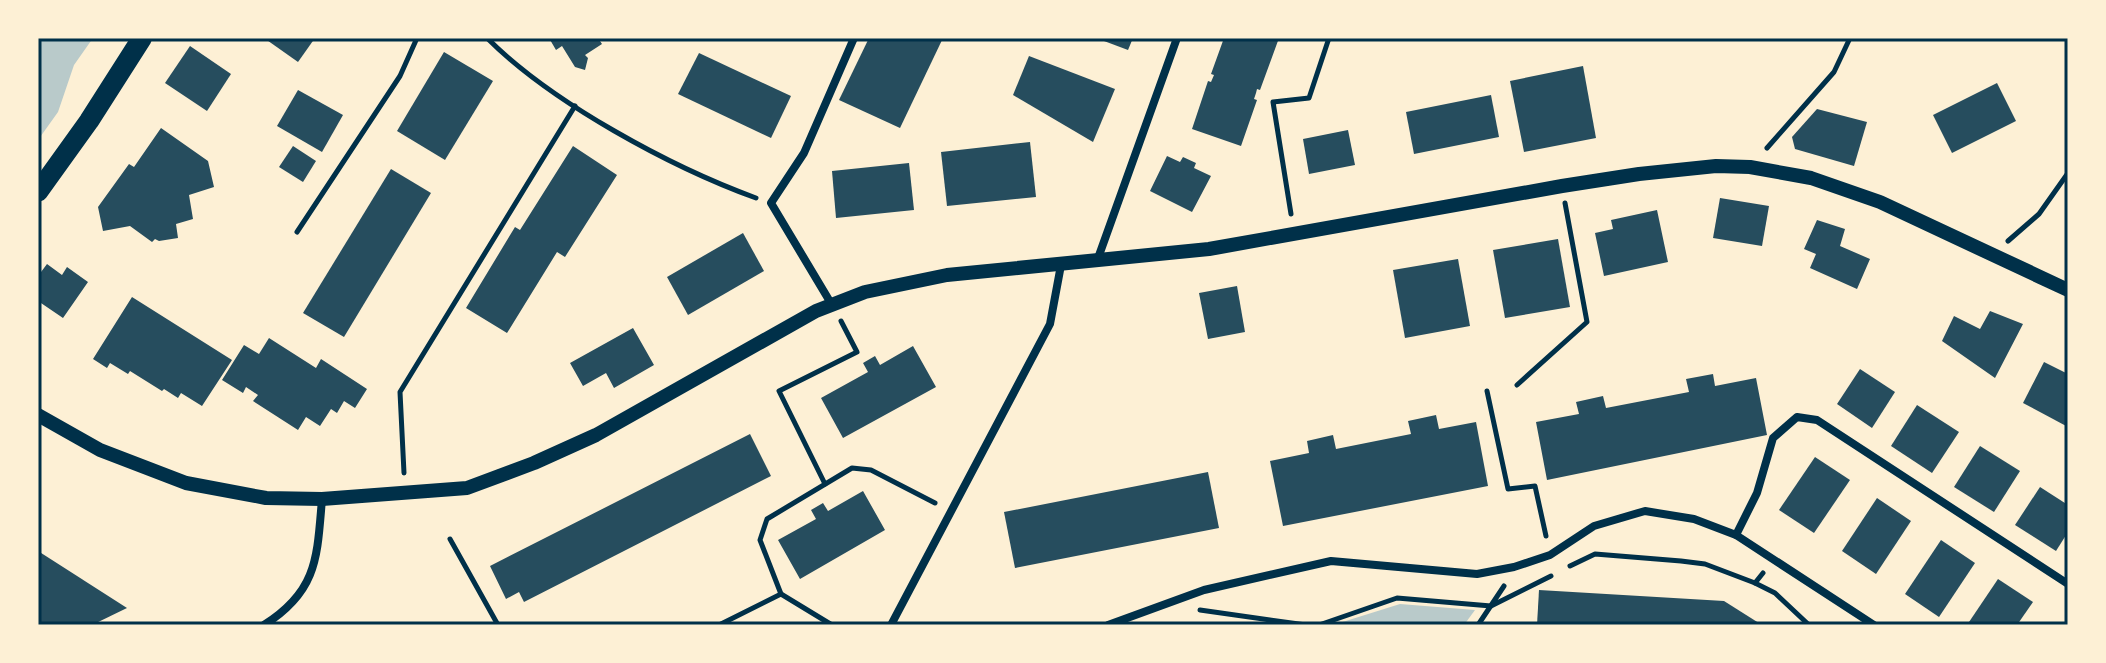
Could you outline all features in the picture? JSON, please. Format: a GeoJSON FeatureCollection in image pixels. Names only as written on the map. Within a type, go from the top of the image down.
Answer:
{"type":"FeatureCollection","features":[{"type":"Feature","properties":{"kind":"main road"},"geometry":{"type":"LineString","coordinates":[[38,192],[89,121],[142,38]]}},
{"type":"Feature","properties":{"kind":"street"},"geometry":{"type":"LineString","coordinates":[[832,305],[771,203],[804,153],[854,38]]}},
{"type":"Feature","properties":{"kind":"street"},"geometry":{"type":"LineString","coordinates":[[1097,261],[1177,38]]}},
{"type":"Feature","properties":{"kind":"street"},"geometry":{"type":"LineString","coordinates":[[38,415],[100,450],[186,483],[266,498],[322,499],[467,488],[544,459],[596,435],[832,305],[865,292],[947,275],[1209,249],[1639,174],[1716,166],[1750,167],[1811,178],[1880,202],[2068,290]]}},
{"type":"Feature","properties":{"kind":"street"},"geometry":{"type":"LineString","coordinates":[[895,624],[950,510],[1050,324],[1061,265]]}},
{"type":"Feature","properties":{"kind":"street"},"geometry":{"type":"LineString","coordinates":[[1736,535],[1757,493],[1773,438],[1797,417],[1817,420],[2068,584]]}},
{"type":"Feature","properties":{"kind":"street"},"geometry":{"type":"LineString","coordinates":[[264,625],[281,614],[306,588],[317,554],[322,499]]}},
{"type":"Feature","properties":{"kind":"street"},"geometry":{"type":"LineString","coordinates":[[1108,625],[1204,590],[1331,561],[1477,574],[1514,567],[1550,555],[1594,526],[1645,511],[1694,519],[1736,535],[1874,625]]}},
{"type":"Feature","properties":{"kind":"path"},"geometry":{"type":"LineString","coordinates":[[297,232],[400,76],[417,38]]}},
{"type":"Feature","properties":{"kind":"path"},"geometry":{"type":"LineString","coordinates":[[487,38],[503,54],[575,106],[622,135],[702,175],[771,203]]}},
{"type":"Feature","properties":{"kind":"path"},"geometry":{"type":"LineString","coordinates":[[1291,214],[1273,102],[1309,98],[1329,38]]}},
{"type":"Feature","properties":{"kind":"path"},"geometry":{"type":"LineString","coordinates":[[1750,167],[1834,72],[1850,38]]}},
{"type":"Feature","properties":{"kind":"path"},"geometry":{"type":"LineString","coordinates":[[405,494],[400,392],[575,106]]}},
{"type":"Feature","properties":{"kind":"path"},"geometry":{"type":"LineString","coordinates":[[2007,241],[2039,214],[2068,173]]}},
{"type":"Feature","properties":{"kind":"path"},"geometry":{"type":"LineString","coordinates":[[1517,385],[1587,322],[1569,226]]}},
{"type":"Feature","properties":{"kind":"path"},"geometry":{"type":"LineString","coordinates":[[825,484],[779,391],[857,352],[832,305]]}},
{"type":"Feature","properties":{"kind":"path"},"geometry":{"type":"LineString","coordinates":[[1487,391],[1508,489],[1535,486],[1550,555]]}},
{"type":"Feature","properties":{"kind":"path"},"geometry":{"type":"LineString","coordinates":[[832,625],[781,594],[760,540],[767,519],[852,468],[871,470],[950,510]]}},
{"type":"Feature","properties":{"kind":"path"},"geometry":{"type":"LineString","coordinates":[[450,539],[498,625]]}},
{"type":"Feature","properties":{"kind":"path"},"geometry":{"type":"LineString","coordinates":[[1569,567],[1595,554],[1705,564],[1775,593],[1810,625]]}},
{"type":"Feature","properties":{"kind":"path"},"geometry":{"type":"LineString","coordinates":[[1755,583],[1774,559]]}},
{"type":"Feature","properties":{"kind":"path"},"geometry":{"type":"LineString","coordinates":[[1478,625],[1502,592],[1514,567]]}},
{"type":"Feature","properties":{"kind":"path"},"geometry":{"type":"LineString","coordinates":[[1319,625],[1397,598],[1491,606],[1556,574]]}},
{"type":"Feature","properties":{"kind":"path"},"geometry":{"type":"LineString","coordinates":[[719,625],[781,594]]}},
{"type":"Feature","properties":{"kind":"path"},"geometry":{"type":"LineString","coordinates":[[1200,610],[1306,625]]}},
{"type":"Feature","properties":{"kind":"shaded area"},"geometry":{"type":"Polygon","coordinates":[[[38,38],[93,38],[74,65],[58,112],[38,140],[38,38]]]}},
{"type":"Feature","properties":{"kind":"shaded area"},"geometry":{"type":"Polygon","coordinates":[[[1400,604],[1475,610],[1464,625],[1333,625],[1400,604]]]}},
{"type":"Feature","properties":{"kind":"building"},"geometry":{"type":"Polygon","coordinates":[[[264,38],[315,38],[298,62],[264,38]]]}},
{"type":"Feature","properties":{"kind":"building"},"geometry":{"type":"Polygon","coordinates":[[[549,38],[598,38],[602,44],[585,55],[588,58],[585,70],[575,67],[562,46],[556,50],[549,38]]]}},
{"type":"Feature","properties":{"kind":"building"},"geometry":{"type":"Polygon","coordinates":[[[869,38],[943,38],[900,128],[839,100],[869,38]]]}},
{"type":"Feature","properties":{"kind":"building"},"geometry":{"type":"Polygon","coordinates":[[[1096,38],[1133,38],[1128,50],[1096,38]]]}},
{"type":"Feature","properties":{"kind":"building"},"geometry":{"type":"Polygon","coordinates":[[[1224,38],[1279,38],[1260,90],[1257,89],[1254,99],[1257,100],[1241,146],[1192,129],[1208,81],[1211,82],[1214,75],[1211,74],[1224,38]]]}},
{"type":"Feature","properties":{"kind":"building"},"geometry":{"type":"Polygon","coordinates":[[[190,46],[231,74],[207,111],[165,83],[190,46]]]}},
{"type":"Feature","properties":{"kind":"building"},"geometry":{"type":"Polygon","coordinates":[[[444,52],[493,81],[445,160],[397,131],[444,52]]]}},
{"type":"Feature","properties":{"kind":"building"},"geometry":{"type":"Polygon","coordinates":[[[699,53],[791,96],[771,138],[678,94],[699,53]]]}},
{"type":"Feature","properties":{"kind":"building"},"geometry":{"type":"Polygon","coordinates":[[[1029,56],[1115,89],[1093,142],[1013,95],[1029,56]]]}},
{"type":"Feature","properties":{"kind":"building"},"geometry":{"type":"Polygon","coordinates":[[[1583,66],[1596,138],[1524,152],[1510,81],[1583,66]]]}},
{"type":"Feature","properties":{"kind":"building"},"geometry":{"type":"Polygon","coordinates":[[[1997,83],[2016,121],[1952,153],[1933,115],[1997,83]]]}},
{"type":"Feature","properties":{"kind":"building"},"geometry":{"type":"Polygon","coordinates":[[[298,90],[343,115],[322,152],[277,126],[298,90]]]}},
{"type":"Feature","properties":{"kind":"building"},"geometry":{"type":"Polygon","coordinates":[[[1491,95],[1499,137],[1414,154],[1406,112],[1491,95]]]}},
{"type":"Feature","properties":{"kind":"building"},"geometry":{"type":"Polygon","coordinates":[[[1817,109],[1867,122],[1854,166],[1795,149],[1792,137],[1817,109]]]}},
{"type":"Feature","properties":{"kind":"building"},"geometry":{"type":"Polygon","coordinates":[[[161,128],[208,161],[214,187],[189,195],[193,219],[176,224],[178,238],[155,239],[152,242],[130,226],[103,231],[98,207],[129,164],[134,167],[161,128]]]}},
{"type":"Feature","properties":{"kind":"building"},"geometry":{"type":"Polygon","coordinates":[[[1348,130],[1355,165],[1309,174],[1303,139],[1348,130]]]}},
{"type":"Feature","properties":{"kind":"building"},"geometry":{"type":"Polygon","coordinates":[[[1030,142],[1036,197],[947,206],[941,152],[1030,142]]]}},
{"type":"Feature","properties":{"kind":"building"},"geometry":{"type":"Polygon","coordinates":[[[293,146],[316,161],[303,182],[279,167],[293,146]]]}},
{"type":"Feature","properties":{"kind":"building"},"geometry":{"type":"Polygon","coordinates":[[[573,146],[617,175],[565,257],[557,252],[507,333],[466,308],[515,227],[520,230],[573,146]]]}},
{"type":"Feature","properties":{"kind":"building"},"geometry":{"type":"Polygon","coordinates":[[[1167,156],[1180,162],[1183,157],[1196,163],[1194,168],[1211,176],[1192,212],[1150,191],[1167,156]]]}},
{"type":"Feature","properties":{"kind":"building"},"geometry":{"type":"Polygon","coordinates":[[[909,163],[914,210],[836,218],[832,171],[909,163]]]}},
{"type":"Feature","properties":{"kind":"building"},"geometry":{"type":"Polygon","coordinates":[[[391,169],[431,193],[344,337],[303,313],[391,169]]]}},
{"type":"Feature","properties":{"kind":"building"},"geometry":{"type":"Polygon","coordinates":[[[1720,198],[1769,206],[1762,246],[1713,238],[1720,198]]]}},
{"type":"Feature","properties":{"kind":"building"},"geometry":{"type":"Polygon","coordinates":[[[1657,210],[1668,262],[1604,276],[1595,233],[1613,229],[1611,220],[1657,210]]]}},
{"type":"Feature","properties":{"kind":"building"},"geometry":{"type":"Polygon","coordinates":[[[1817,220],[1845,229],[1840,246],[1870,259],[1857,289],[1810,268],[1816,254],[1804,249],[1817,220]]]}},
{"type":"Feature","properties":{"kind":"building"},"geometry":{"type":"Polygon","coordinates":[[[743,233],[764,271],[688,315],[667,277],[743,233]]]}},
{"type":"Feature","properties":{"kind":"building"},"geometry":{"type":"Polygon","coordinates":[[[1558,239],[1570,307],[1505,318],[1493,250],[1558,239]]]}},
{"type":"Feature","properties":{"kind":"building"},"geometry":{"type":"Polygon","coordinates":[[[1458,259],[1470,326],[1405,338],[1393,270],[1458,259]]]}},
{"type":"Feature","properties":{"kind":"building"},"geometry":{"type":"Polygon","coordinates":[[[47,264],[62,275],[67,267],[88,282],[63,318],[38,301],[38,276],[47,264]]]}},
{"type":"Feature","properties":{"kind":"building"},"geometry":{"type":"Polygon","coordinates":[[[1237,286],[1245,332],[1208,339],[1199,293],[1237,286]]]}},
{"type":"Feature","properties":{"kind":"building"},"geometry":{"type":"Polygon","coordinates":[[[132,297],[232,360],[202,406],[181,393],[178,398],[164,389],[162,391],[130,371],[128,374],[110,363],[107,368],[93,359],[132,297]]]}},
{"type":"Feature","properties":{"kind":"building"},"geometry":{"type":"Polygon","coordinates":[[[1990,311],[2023,324],[1995,378],[1942,341],[1954,316],[1980,329],[1990,311]]]}},
{"type":"Feature","properties":{"kind":"building"},"geometry":{"type":"Polygon","coordinates":[[[633,328],[654,365],[614,388],[606,373],[583,386],[570,363],[633,328]]]}},
{"type":"Feature","properties":{"kind":"building"},"geometry":{"type":"Polygon","coordinates":[[[269,338],[316,368],[321,359],[367,389],[355,408],[344,401],[337,413],[331,409],[320,426],[306,417],[298,430],[253,401],[258,395],[246,387],[243,393],[222,380],[244,345],[259,354],[269,338]]]}},
{"type":"Feature","properties":{"kind":"building"},"geometry":{"type":"Polygon","coordinates":[[[913,346],[936,387],[843,438],[821,398],[868,372],[863,363],[875,356],[880,365],[913,346]]]}},
{"type":"Feature","properties":{"kind":"building"},"geometry":{"type":"Polygon","coordinates":[[[2044,362],[2068,374],[2068,427],[2023,403],[2044,362]]]}},
{"type":"Feature","properties":{"kind":"building"},"geometry":{"type":"Polygon","coordinates":[[[1860,369],[1895,392],[1872,428],[1837,404],[1860,369]]]}},
{"type":"Feature","properties":{"kind":"building"},"geometry":{"type":"Polygon","coordinates":[[[1713,374],[1715,386],[1756,378],[1767,435],[1547,480],[1536,422],[1579,414],[1576,402],[1603,396],[1606,408],[1689,392],[1686,379],[1713,374]]]}},
{"type":"Feature","properties":{"kind":"building"},"geometry":{"type":"Polygon","coordinates":[[[1917,405],[1959,432],[1932,473],[1891,446],[1917,405]]]}},
{"type":"Feature","properties":{"kind":"building"},"geometry":{"type":"Polygon","coordinates":[[[1436,415],[1439,429],[1476,422],[1488,486],[1283,526],[1270,461],[1309,453],[1307,441],[1333,435],[1336,449],[1411,434],[1408,421],[1436,415]]]}},
{"type":"Feature","properties":{"kind":"building"},"geometry":{"type":"Polygon","coordinates":[[[750,434],[771,476],[524,602],[519,592],[506,599],[490,566],[750,434]]]}},
{"type":"Feature","properties":{"kind":"building"},"geometry":{"type":"Polygon","coordinates":[[[1980,446],[2020,471],[1994,512],[1954,487],[1980,446]]]}},
{"type":"Feature","properties":{"kind":"building"},"geometry":{"type":"Polygon","coordinates":[[[1815,457],[1850,480],[1814,533],[1779,510],[1815,457]]]}},
{"type":"Feature","properties":{"kind":"building"},"geometry":{"type":"Polygon","coordinates":[[[1208,472],[1219,528],[1015,568],[1004,512],[1208,472]]]}},
{"type":"Feature","properties":{"kind":"building"},"geometry":{"type":"Polygon","coordinates":[[[2040,487],[2068,505],[2068,532],[2056,551],[2015,525],[2040,487]]]}},
{"type":"Feature","properties":{"kind":"building"},"geometry":{"type":"Polygon","coordinates":[[[863,491],[885,530],[800,579],[778,540],[816,519],[811,510],[823,503],[828,511],[863,491]]]}},
{"type":"Feature","properties":{"kind":"building"},"geometry":{"type":"Polygon","coordinates":[[[1877,498],[1911,521],[1876,574],[1842,551],[1877,498]]]}},
{"type":"Feature","properties":{"kind":"building"},"geometry":{"type":"Polygon","coordinates":[[[1941,540],[1975,563],[1939,617],[1905,594],[1941,540]]]}},
{"type":"Feature","properties":{"kind":"building"},"geometry":{"type":"Polygon","coordinates":[[[38,551],[127,608],[92,625],[38,625],[38,551]]]}},
{"type":"Feature","properties":{"kind":"building"},"geometry":{"type":"Polygon","coordinates":[[[1998,579],[2033,602],[2017,625],[1967,625],[1998,579]]]}},
{"type":"Feature","properties":{"kind":"building"},"geometry":{"type":"Polygon","coordinates":[[[1539,590],[1724,601],[1762,625],[1537,625],[1539,590]]]}}]}
